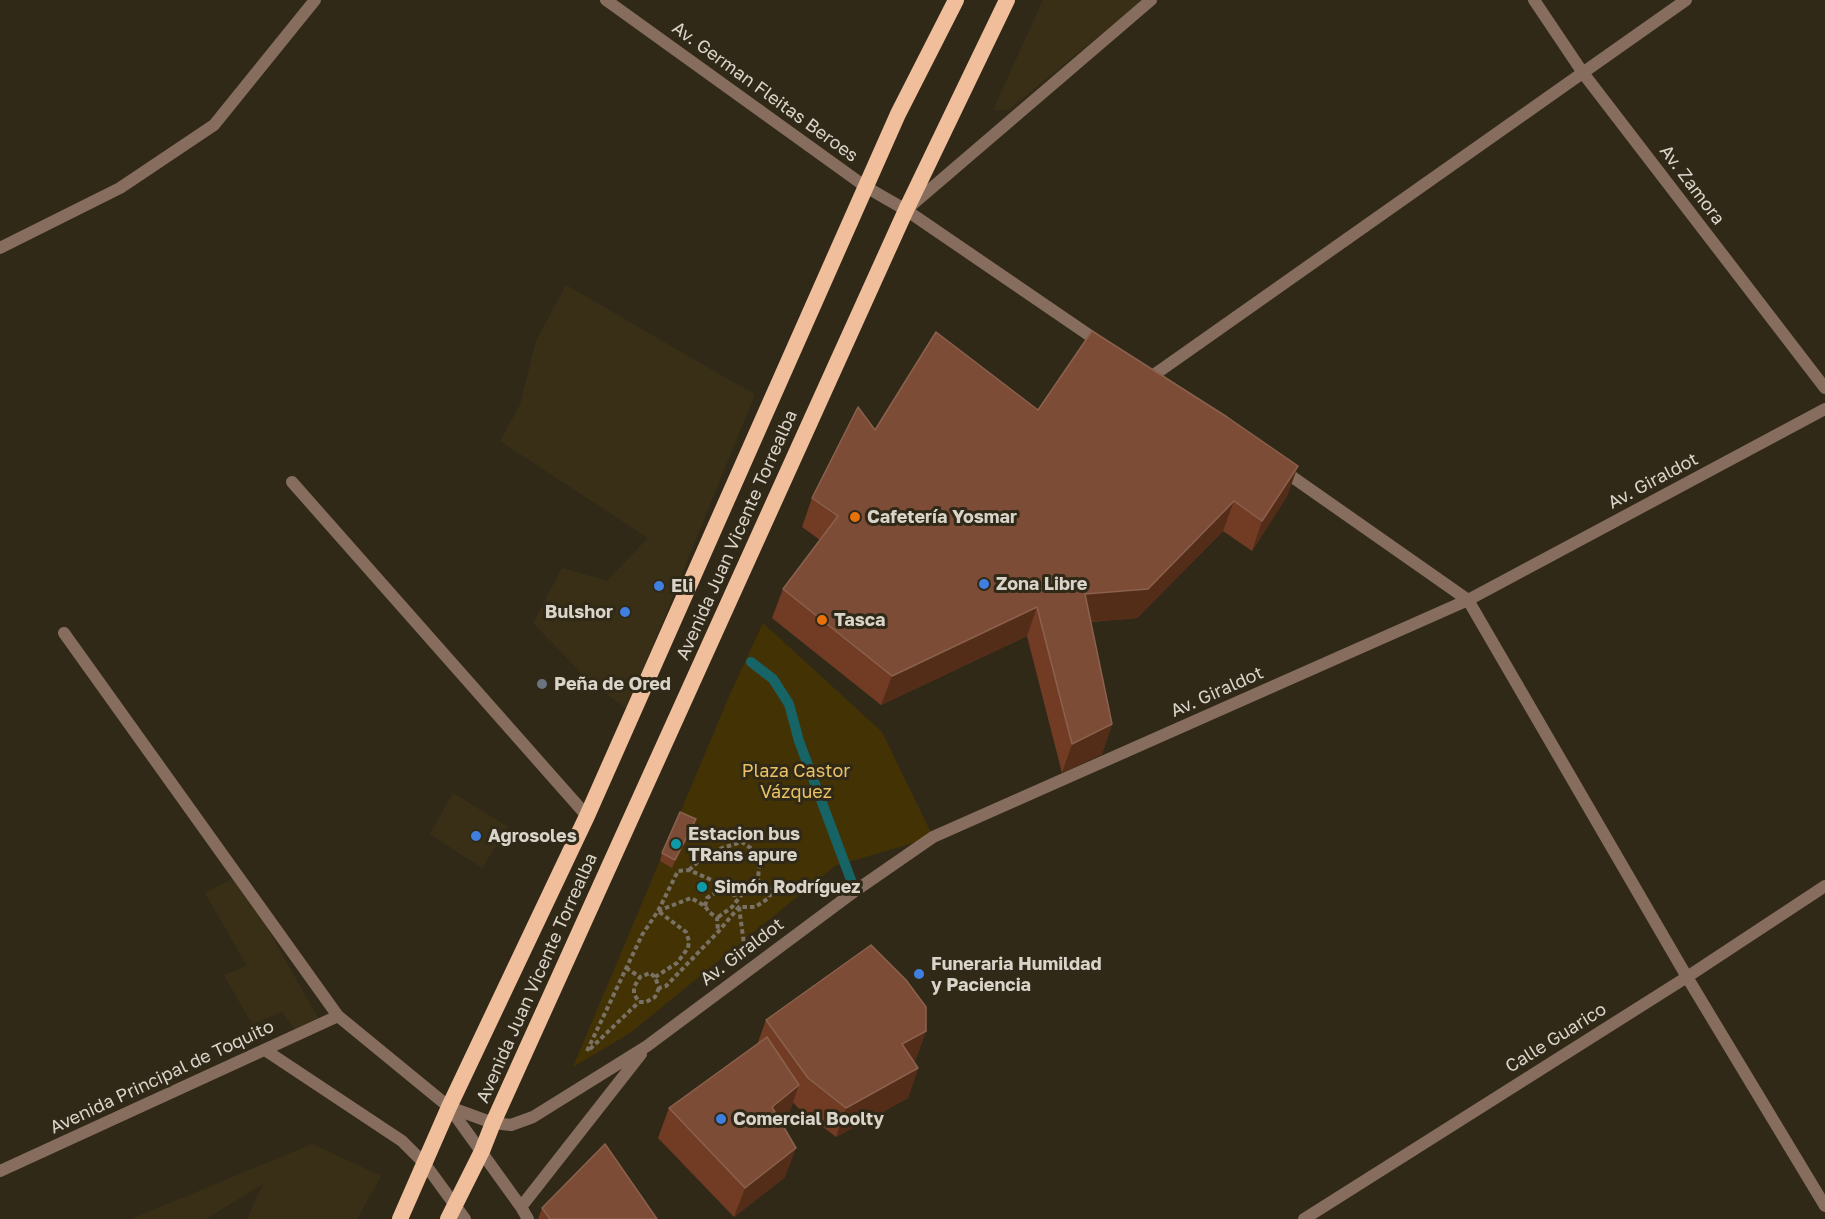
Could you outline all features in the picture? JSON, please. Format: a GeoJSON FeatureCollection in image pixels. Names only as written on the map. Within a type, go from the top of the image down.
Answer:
{"type":"FeatureCollection","features":[{"type":"Feature","properties":{"kind":"highway","name":"Avenida Juan Vicente Torrealba"},"geometry":{"type":"LineString","coordinates":[[400,1219],[449,1107],[587,816],[898,114],[956,0]]}},
{"type":"Feature","properties":{"kind":"highway","name":"Avenida Juan Vicente Torrealba"},"geometry":{"type":"LineString","coordinates":[[452,1212],[482,1151],[906,210],[1007,0]]}},
{"type":"Feature","properties":{"kind":"street"},"geometry":{"type":"LineString","coordinates":[[0,248],[120,189],[214,125],[315,0]]}},
{"type":"Feature","properties":{"kind":"street","name":"Av. German Fleitas Beroes"},"geometry":{"type":"LineString","coordinates":[[606,0],[866,187],[906,210],[1111,350]]}},
{"type":"Feature","properties":{"kind":"street"},"geometry":{"type":"LineString","coordinates":[[906,210],[1151,0]]}},
{"type":"Feature","properties":{"kind":"street","name":"Av. Zamora"},"geometry":{"type":"LineString","coordinates":[[1534,0],[1583,73],[1825,388]]}},
{"type":"Feature","properties":{"kind":"street"},"geometry":{"type":"LineString","coordinates":[[1150,377],[1686,0]]}},
{"type":"Feature","properties":{"kind":"street","name":"Av. Giraldot"},"geometry":{"type":"LineString","coordinates":[[449,1107],[493,1123],[511,1125],[533,1117],[647,1046],[855,891],[933,837],[1468,600],[1825,409]]}},
{"type":"Feature","properties":{"kind":"street"},"geometry":{"type":"LineString","coordinates":[[1267,459],[1468,600],[1687,977],[1825,1206]]}},
{"type":"Feature","properties":{"kind":"street"},"geometry":{"type":"LineString","coordinates":[[292,482],[587,816]]}},
{"type":"Feature","properties":{"kind":"street"},"geometry":{"type":"LineString","coordinates":[[64,633],[338,1016],[449,1107],[528,1219]]}},
{"type":"Feature","properties":{"kind":"street","name":"Calle Guarico"},"geometry":{"type":"LineString","coordinates":[[1304,1219],[1687,977],[1825,886]]}},
{"type":"Feature","properties":{"kind":"street","name":"Avenida Principal de Toquito"},"geometry":{"type":"LineString","coordinates":[[0,1171],[338,1016]]}},
{"type":"Feature","properties":{"kind":"street","name":"Av. Giraldot"},"geometry":{"type":"LineString","coordinates":[[520,1207],[647,1046]]}},
{"type":"Feature","properties":{"kind":"street"},"geometry":{"type":"LineString","coordinates":[[265,1050],[402,1141],[425,1164],[452,1212],[465,1219]]}},
{"type":"Feature","properties":{"kind":"path"},"geometry":{"type":"LineString","coordinates":[[689,870],[722,848],[742,842],[755,851],[759,866],[758,880]]}},
{"type":"Feature","properties":{"kind":"path"},"geometry":{"type":"LineString","coordinates":[[639,1002],[634,994],[634,987],[640,977],[650,973],[655,977],[658,988],[655,997],[646,1002],[639,1002],[599,1043],[588,1051],[642,935],[658,911],[678,871],[689,870],[716,882],[735,896],[744,940],[745,972]]}},
{"type":"Feature","properties":{"kind":"path"},"geometry":{"type":"LineString","coordinates":[[717,918],[732,907],[749,885],[758,880]]}},
{"type":"Feature","properties":{"kind":"path"},"geometry":{"type":"LineString","coordinates":[[658,988],[666,986],[739,907],[755,907],[769,898],[771,892],[768,885],[758,880]]}},
{"type":"Feature","properties":{"kind":"path"},"geometry":{"type":"LineString","coordinates":[[705,906],[707,897],[721,890],[730,891]]}},
{"type":"Feature","properties":{"kind":"path"},"geometry":{"type":"LineString","coordinates":[[658,911],[691,898],[705,906],[717,918],[718,932]]}},
{"type":"Feature","properties":{"kind":"path"},"geometry":{"type":"LineString","coordinates":[[655,977],[678,963],[689,941],[686,932],[658,911]]}},
{"type":"Feature","properties":{"kind":"path"},"geometry":{"type":"LineString","coordinates":[[626,968],[640,977]]}},
{"type":"Feature","properties":{"kind":"shaded area"},"geometry":{"type":"Polygon","coordinates":[[[1043,0],[1143,0],[1008,110],[993,110],[1043,0]]]}},
{"type":"Feature","properties":{"kind":"shaded area"},"geometry":{"type":"Polygon","coordinates":[[[566,285],[755,394],[627,709],[587,679],[533,623],[562,568],[607,581],[648,538],[500,441],[520,405],[536,341],[566,285]]]}},
{"type":"Feature","properties":{"kind":"shaded area"},"geometry":{"type":"Polygon","coordinates":[[[453,793],[508,827],[482,868],[430,834],[453,793]]]}},
{"type":"Feature","properties":{"kind":"shaded area"},"geometry":{"type":"Polygon","coordinates":[[[238,876],[322,1025],[300,1036],[282,1012],[252,1024],[224,975],[247,966],[205,893],[238,876]]]}},
{"type":"Feature","properties":{"kind":"shaded area"},"geometry":{"type":"Polygon","coordinates":[[[312,1144],[381,1176],[357,1219],[247,1219],[263,1184],[206,1219],[131,1219],[312,1144]]]}},
{"type":"Feature","properties":{"kind":"green space","name":"Plaza Castor Vázquez"},"geometry":{"type":"Polygon","coordinates":[[[763,623],[882,732],[933,837],[835,866],[630,1033],[573,1067],[731,692],[763,623]]]}},
{"type":"Feature","properties":{"kind":"building","name":"Zona Libre"},"geometry":{"type":"Polygon","coordinates":[[[1092,331],[1227,417],[1298,466],[1262,521],[1234,501],[1148,589],[1085,594],[1112,724],[1072,744],[1037,607],[892,676],[783,589],[838,516],[812,498],[858,407],[875,430],[936,332],[1038,410],[1092,331]]]}},
{"type":"Feature","properties":{"kind":"building","name":"Estacion bus TRans apure"},"geometry":{"type":"Polygon","coordinates":[[[680,812],[696,819],[675,860],[662,853],[680,812]]]}},
{"type":"Feature","properties":{"kind":"building"},"geometry":{"type":"Polygon","coordinates":[[[871,945],[906,980],[926,1007],[926,1031],[902,1044],[918,1068],[846,1108],[808,1078],[766,1020],[871,945]]]}},
{"type":"Feature","properties":{"kind":"building"},"geometry":{"type":"Polygon","coordinates":[[[767,1037],[799,1085],[772,1107],[796,1148],[745,1188],[669,1108],[767,1037]]]}},
{"type":"Feature","properties":{"kind":"building"},"geometry":{"type":"Polygon","coordinates":[[[605,1144],[657,1219],[550,1219],[542,1208],[605,1144]]]}},
{"type":"Feature","properties":{"kind":"waterway"},"geometry":{"type":"LineString","coordinates":[[751,662],[773,679],[789,704],[799,741],[851,880]]}},
{"type":"Feature","properties":{"kind":"place","name":"Cafetería Yosmar"},"geometry":{"type":"Point","coordinates":[855,517]}},
{"type":"Feature","properties":{"kind":"place","name":"Zona Libre"},"geometry":{"type":"Point","coordinates":[984,584]}},
{"type":"Feature","properties":{"kind":"place","name":"Eli"},"geometry":{"type":"Point","coordinates":[659,586]}},
{"type":"Feature","properties":{"kind":"place","name":"Bulshor"},"geometry":{"type":"Point","coordinates":[625,612]}},
{"type":"Feature","properties":{"kind":"place","name":"Tasca"},"geometry":{"type":"Point","coordinates":[822,620]}},
{"type":"Feature","properties":{"kind":"place","name":"Peña de Ored"},"geometry":{"type":"Point","coordinates":[542,684]}},
{"type":"Feature","properties":{"kind":"place","name":"Agrosoles"},"geometry":{"type":"Point","coordinates":[476,836]}},
{"type":"Feature","properties":{"kind":"place","name":"Estacion bus TRans apure"},"geometry":{"type":"Point","coordinates":[676,844]}},
{"type":"Feature","properties":{"kind":"place","name":"Simón Rodríguez"},"geometry":{"type":"Point","coordinates":[702,887]}},
{"type":"Feature","properties":{"kind":"place","name":"Funeraria Humildad y Paciencia"},"geometry":{"type":"Point","coordinates":[919,974]}},
{"type":"Feature","properties":{"kind":"place","name":"Comercial Boolty"},"geometry":{"type":"Point","coordinates":[721,1119]}}]}
